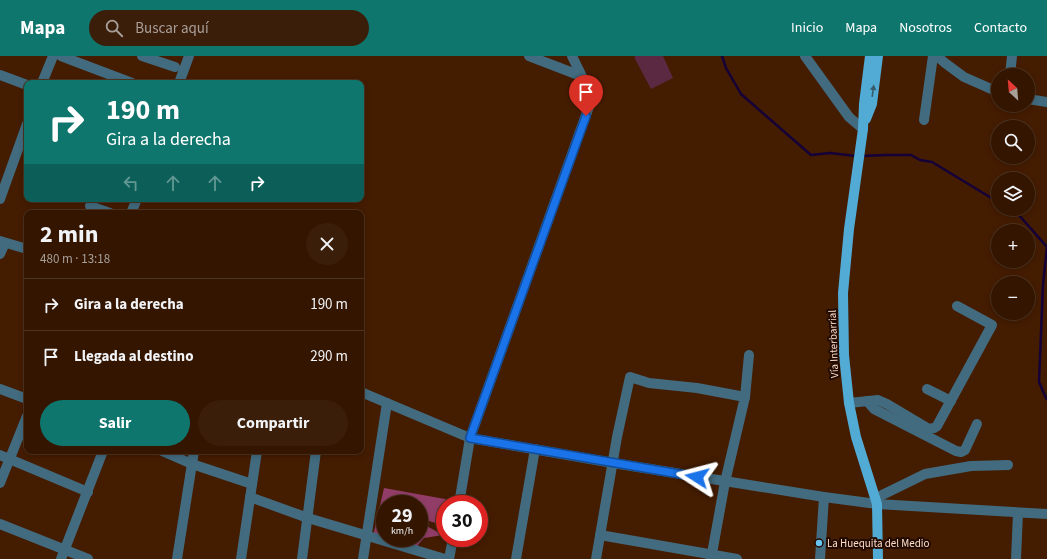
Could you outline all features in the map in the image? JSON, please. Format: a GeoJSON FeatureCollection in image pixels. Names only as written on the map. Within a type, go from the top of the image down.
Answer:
{"type":"FeatureCollection","features":[{"type":"Feature","properties":{"kind":"main road","name":"Vía Interbarrial"},"geometry":{"type":"LineString","coordinates":[[870,56],[864,104],[863,129],[843,293],[844,355],[849,403],[856,437],[877,501],[878,559]]}},
{"type":"Feature","properties":{"kind":"main road","name":"Vía Interbarrial"},"geometry":{"type":"LineString","coordinates":[[863,129],[872,104],[878,56]]}},
{"type":"Feature","properties":{"kind":"street"},"geometry":{"type":"LineString","coordinates":[[43,80],[53,56]]}},
{"type":"Feature","properties":{"kind":"street"},"geometry":{"type":"LineString","coordinates":[[61,56],[124,80]]}},
{"type":"Feature","properties":{"kind":"street"},"geometry":{"type":"LineString","coordinates":[[142,56],[175,68]]}},
{"type":"Feature","properties":{"kind":"street"},"geometry":{"type":"LineString","coordinates":[[180,80],[189,56]]}},
{"type":"Feature","properties":{"kind":"street"},"geometry":{"type":"LineString","coordinates":[[529,56],[581,76]]}},
{"type":"Feature","properties":{"kind":"street"},"geometry":{"type":"LineString","coordinates":[[460,495],[470,438],[591,101],[589,91],[572,56]]}},
{"type":"Feature","properties":{"kind":"street"},"geometry":{"type":"LineString","coordinates":[[924,120],[933,56]]}},
{"type":"Feature","properties":{"kind":"street"},"geometry":{"type":"LineString","coordinates":[[937,56],[964,77],[991,89]]}},
{"type":"Feature","properties":{"kind":"street"},"geometry":{"type":"LineString","coordinates":[[1011,68],[1012,56]]}},
{"type":"Feature","properties":{"kind":"street"},"geometry":{"type":"LineString","coordinates":[[810,58],[849,117],[863,129]]}},
{"type":"Feature","properties":{"kind":"street"},"geometry":{"type":"LineString","coordinates":[[0,75],[24,84]]}},
{"type":"Feature","properties":{"kind":"street"},"geometry":{"type":"LineString","coordinates":[[1035,100],[1047,102]]}},
{"type":"Feature","properties":{"kind":"street"},"geometry":{"type":"LineString","coordinates":[[0,199],[24,135]]}},
{"type":"Feature","properties":{"kind":"street"},"geometry":{"type":"LineString","coordinates":[[90,206],[101,210]]}},
{"type":"Feature","properties":{"kind":"street"},"geometry":{"type":"LineString","coordinates":[[0,254],[2,242],[24,248]]}},
{"type":"Feature","properties":{"kind":"street"},"geometry":{"type":"LineString","coordinates":[[849,403],[878,400],[929,429],[937,426],[992,325],[957,306]]}},
{"type":"Feature","properties":{"kind":"street"},"geometry":{"type":"LineString","coordinates":[[711,557],[725,482],[745,397],[749,355]]}},
{"type":"Feature","properties":{"kind":"street"},"geometry":{"type":"LineString","coordinates":[[596,559],[617,437],[630,377],[649,383],[697,388],[745,397]]}},
{"type":"Feature","properties":{"kind":"street"},"geometry":{"type":"LineString","coordinates":[[927,388],[951,402]]}},
{"type":"Feature","properties":{"kind":"street"},"geometry":{"type":"LineString","coordinates":[[0,389],[24,398]]}},
{"type":"Feature","properties":{"kind":"street"},"geometry":{"type":"LineString","coordinates":[[364,393],[470,438],[824,498],[1047,514]]}},
{"type":"Feature","properties":{"kind":"street"},"geometry":{"type":"LineString","coordinates":[[867,401],[874,409],[956,451],[961,452],[965,450],[977,424]]}},
{"type":"Feature","properties":{"kind":"street"},"geometry":{"type":"LineString","coordinates":[[363,559],[387,403]]}},
{"type":"Feature","properties":{"kind":"street"},"geometry":{"type":"LineString","coordinates":[[0,483],[5,457],[24,422]]}},
{"type":"Feature","properties":{"kind":"street"},"geometry":{"type":"LineString","coordinates":[[516,559],[535,449]]}},
{"type":"Feature","properties":{"kind":"street"},"geometry":{"type":"LineString","coordinates":[[63,554],[102,454]]}},
{"type":"Feature","properties":{"kind":"street"},"geometry":{"type":"LineString","coordinates":[[169,454],[192,464],[252,484]]}},
{"type":"Feature","properties":{"kind":"street"},"geometry":{"type":"LineString","coordinates":[[177,559],[194,454]]}},
{"type":"Feature","properties":{"kind":"street"},"geometry":{"type":"LineString","coordinates":[[241,559],[257,454]]}},
{"type":"Feature","properties":{"kind":"street"},"geometry":{"type":"LineString","coordinates":[[302,559],[316,454]]}},
{"type":"Feature","properties":{"kind":"street"},"geometry":{"type":"LineString","coordinates":[[5,457],[88,492]]}},
{"type":"Feature","properties":{"kind":"street"},"geometry":{"type":"LineString","coordinates":[[877,501],[925,474],[971,466],[1008,465]]}},
{"type":"Feature","properties":{"kind":"street"},"geometry":{"type":"LineString","coordinates":[[250,497],[308,518],[445,559]]}},
{"type":"Feature","properties":{"kind":"street"},"geometry":{"type":"LineString","coordinates":[[820,559],[824,498]]}},
{"type":"Feature","properties":{"kind":"street"},"geometry":{"type":"LineString","coordinates":[[1016,559],[1018,513]]}},
{"type":"Feature","properties":{"kind":"street"},"geometry":{"type":"LineString","coordinates":[[0,524],[63,554],[88,559]]}},
{"type":"Feature","properties":{"kind":"street"},"geometry":{"type":"LineString","coordinates":[[600,535],[711,557],[737,559]]}},
{"type":"Feature","properties":{"kind":"street"},"geometry":{"type":"LineString","coordinates":[[449,559],[451,547]]}},
{"type":"Feature","properties":{"kind":"shaded area"},"geometry":{"type":"Polygon","coordinates":[[[663,56],[673,78],[651,89],[634,57],[663,56]]]}},
{"type":"Feature","properties":{"kind":"shaded area"},"geometry":{"type":"Polygon","coordinates":[[[384,488],[423,495],[382,495],[384,488]]]}},
{"type":"Feature","properties":{"kind":"shaded area"},"geometry":{"type":"Polygon","coordinates":[[[428,496],[436,497],[436,523],[428,521],[428,496]]]}},
{"type":"Feature","properties":{"kind":"shaded area"},"geometry":{"type":"Polygon","coordinates":[[[376,523],[376,537],[373,536],[376,523]]]}},
{"type":"Feature","properties":{"kind":"shaded area"},"geometry":{"type":"Polygon","coordinates":[[[428,527],[436,531],[436,536],[428,537],[428,527]]]}},
{"type":"Feature","properties":{"kind":"shaded area"},"geometry":{"type":"Polygon","coordinates":[[[411,547],[419,547],[421,550],[411,547]]]}},
{"type":"Feature","properties":{"kind":"waterway"},"geometry":{"type":"LineString","coordinates":[[722,56],[726,68],[741,94],[811,155],[830,153],[856,156]]}},
{"type":"Feature","properties":{"kind":"waterway"},"geometry":{"type":"LineString","coordinates":[[861,156],[911,155],[920,160],[932,162],[991,198]]}},
{"type":"Feature","properties":{"kind":"waterway"},"geometry":{"type":"LineString","coordinates":[[1020,216],[1047,247],[1043,285],[1039,382],[1047,399]]}},
{"type":"Feature","properties":{"kind":"place","name":"La Huequita del Medio"},"geometry":{"type":"Point","coordinates":[819,543]}},
{"type":"Feature","properties":{"kind":"route"},"geometry":{"type":"LineString","coordinates":[[586,116],[470,438],[697,477]]}}]}
